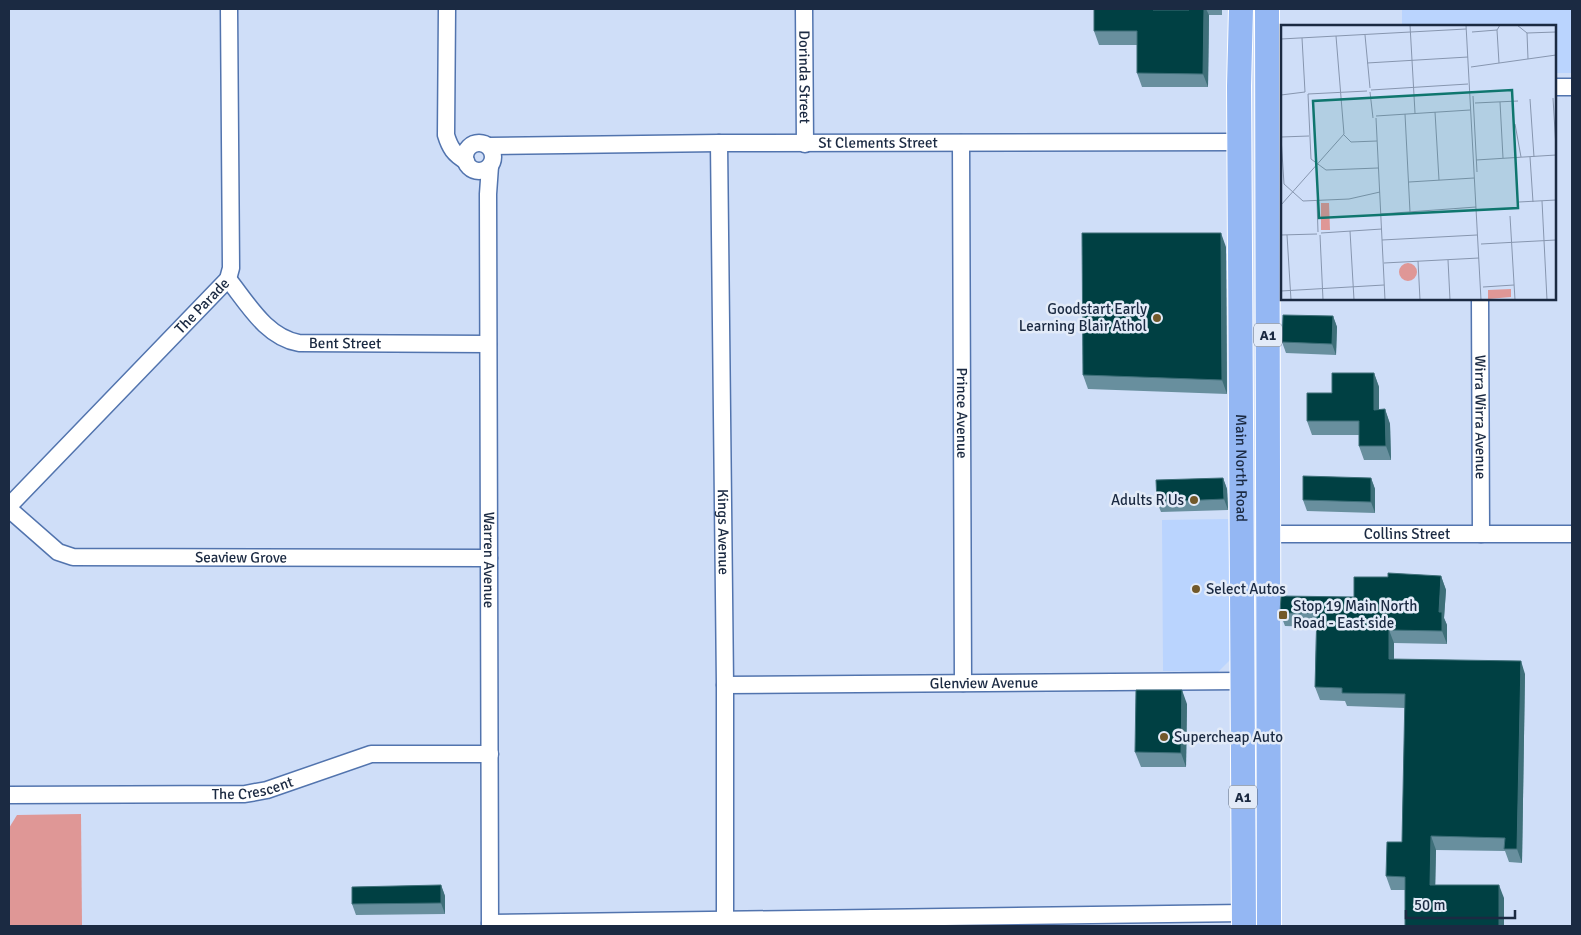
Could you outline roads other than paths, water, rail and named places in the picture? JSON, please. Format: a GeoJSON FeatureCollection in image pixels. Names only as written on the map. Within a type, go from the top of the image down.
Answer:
{"type":"FeatureCollection","features":[{"type":"Feature","properties":{"kind":"highway","name":"Main North Road"},"geometry":{"type":"LineString","coordinates":[[1241,9],[1239,142],[1244,920]]}},
{"type":"Feature","properties":{"kind":"highway","name":"Main North Road"},"geometry":{"type":"LineString","coordinates":[[1267,9],[1275,86],[1269,534],[1268,920]]}},
{"type":"Feature","properties":{"kind":"highway"},"geometry":{"type":"LineString","coordinates":[[1239,86],[1275,86]]}},
{"type":"Feature","properties":{"kind":"highway","name":"Collins Street"},"geometry":{"type":"LineString","coordinates":[[1241,534],[1269,534]]}},
{"type":"Feature","properties":{"kind":"highway"},"geometry":{"type":"LineString","coordinates":[[1242,681],[1269,681]]}},
{"type":"Feature","properties":{"kind":"highway"},"geometry":{"type":"LineString","coordinates":[[1244,920],[1268,920]]}},
{"type":"Feature","properties":{"kind":"street","name":"The Parade"},"geometry":{"type":"LineString","coordinates":[[9,508],[228,279],[231,268],[229,9]]}},
{"type":"Feature","properties":{"kind":"street"},"geometry":{"type":"LineString","coordinates":[[447,9],[447,127],[470,159],[488,194]]}},
{"type":"Feature","properties":{"kind":"street","name":"Dorinda Street"},"geometry":{"type":"LineString","coordinates":[[804,9],[805,144]]}},
{"type":"Feature","properties":{"kind":"street"},"geometry":{"type":"LineString","coordinates":[[1556,87],[1572,88]]}},
{"type":"Feature","properties":{"kind":"street","name":"St Clements Street"},"geometry":{"type":"LineString","coordinates":[[490,158],[516,146],[719,143],[1239,142]]}},
{"type":"Feature","properties":{"kind":"street"},"geometry":{"type":"LineString","coordinates":[[480,143],[490,158],[485,170],[470,159],[480,143]]}},
{"type":"Feature","properties":{"kind":"street","name":"Kings Avenue"},"geometry":{"type":"LineString","coordinates":[[719,143],[725,685],[725,920]]}},
{"type":"Feature","properties":{"kind":"street","name":"Prince Avenue"},"geometry":{"type":"LineString","coordinates":[[961,143],[963,683]]}},
{"type":"Feature","properties":{"kind":"street","name":"Warren Avenue"},"geometry":{"type":"LineString","coordinates":[[490,158],[488,194],[490,925]]}},
{"type":"Feature","properties":{"kind":"street","name":"Bent Street"},"geometry":{"type":"LineString","coordinates":[[228,279],[270,330],[287,341],[300,343],[488,344]]}},
{"type":"Feature","properties":{"kind":"street","name":"Wirra Wirra Avenue"},"geometry":{"type":"LineString","coordinates":[[1480,300],[1481,534]]}},
{"type":"Feature","properties":{"kind":"street","name":"Seaview Grove"},"geometry":{"type":"LineString","coordinates":[[9,508],[58,552],[73,557],[489,558]]}},
{"type":"Feature","properties":{"kind":"street","name":"Collins Street"},"geometry":{"type":"LineString","coordinates":[[1269,534],[1572,534]]}},
{"type":"Feature","properties":{"kind":"street","name":"Glenview Avenue"},"geometry":{"type":"LineString","coordinates":[[725,685],[1242,681]]}},
{"type":"Feature","properties":{"kind":"street","name":"The Crescent"},"geometry":{"type":"LineString","coordinates":[[9,795],[245,794],[267,790],[371,754],[490,754]]}},
{"type":"Feature","properties":{"kind":"street"},"geometry":{"type":"LineString","coordinates":[[490,925],[725,920],[1244,920]]}},
{"type":"Feature","properties":{"kind":"place","name":"Goodstart Early Learning Blair Athol"},"geometry":{"type":"Point","coordinates":[1157,318]}},
{"type":"Feature","properties":{"kind":"place","name":"Adults R Us"},"geometry":{"type":"Point","coordinates":[1194,500]}},
{"type":"Feature","properties":{"kind":"place","name":"Select Autos"},"geometry":{"type":"Point","coordinates":[1196,589]}},
{"type":"Feature","properties":{"kind":"place","name":"Stop 19 Main North Road - East side"},"geometry":{"type":"Point","coordinates":[1283,615]}},
{"type":"Feature","properties":{"kind":"place","name":"Supercheap Auto"},"geometry":{"type":"Point","coordinates":[1164,737]}}]}
